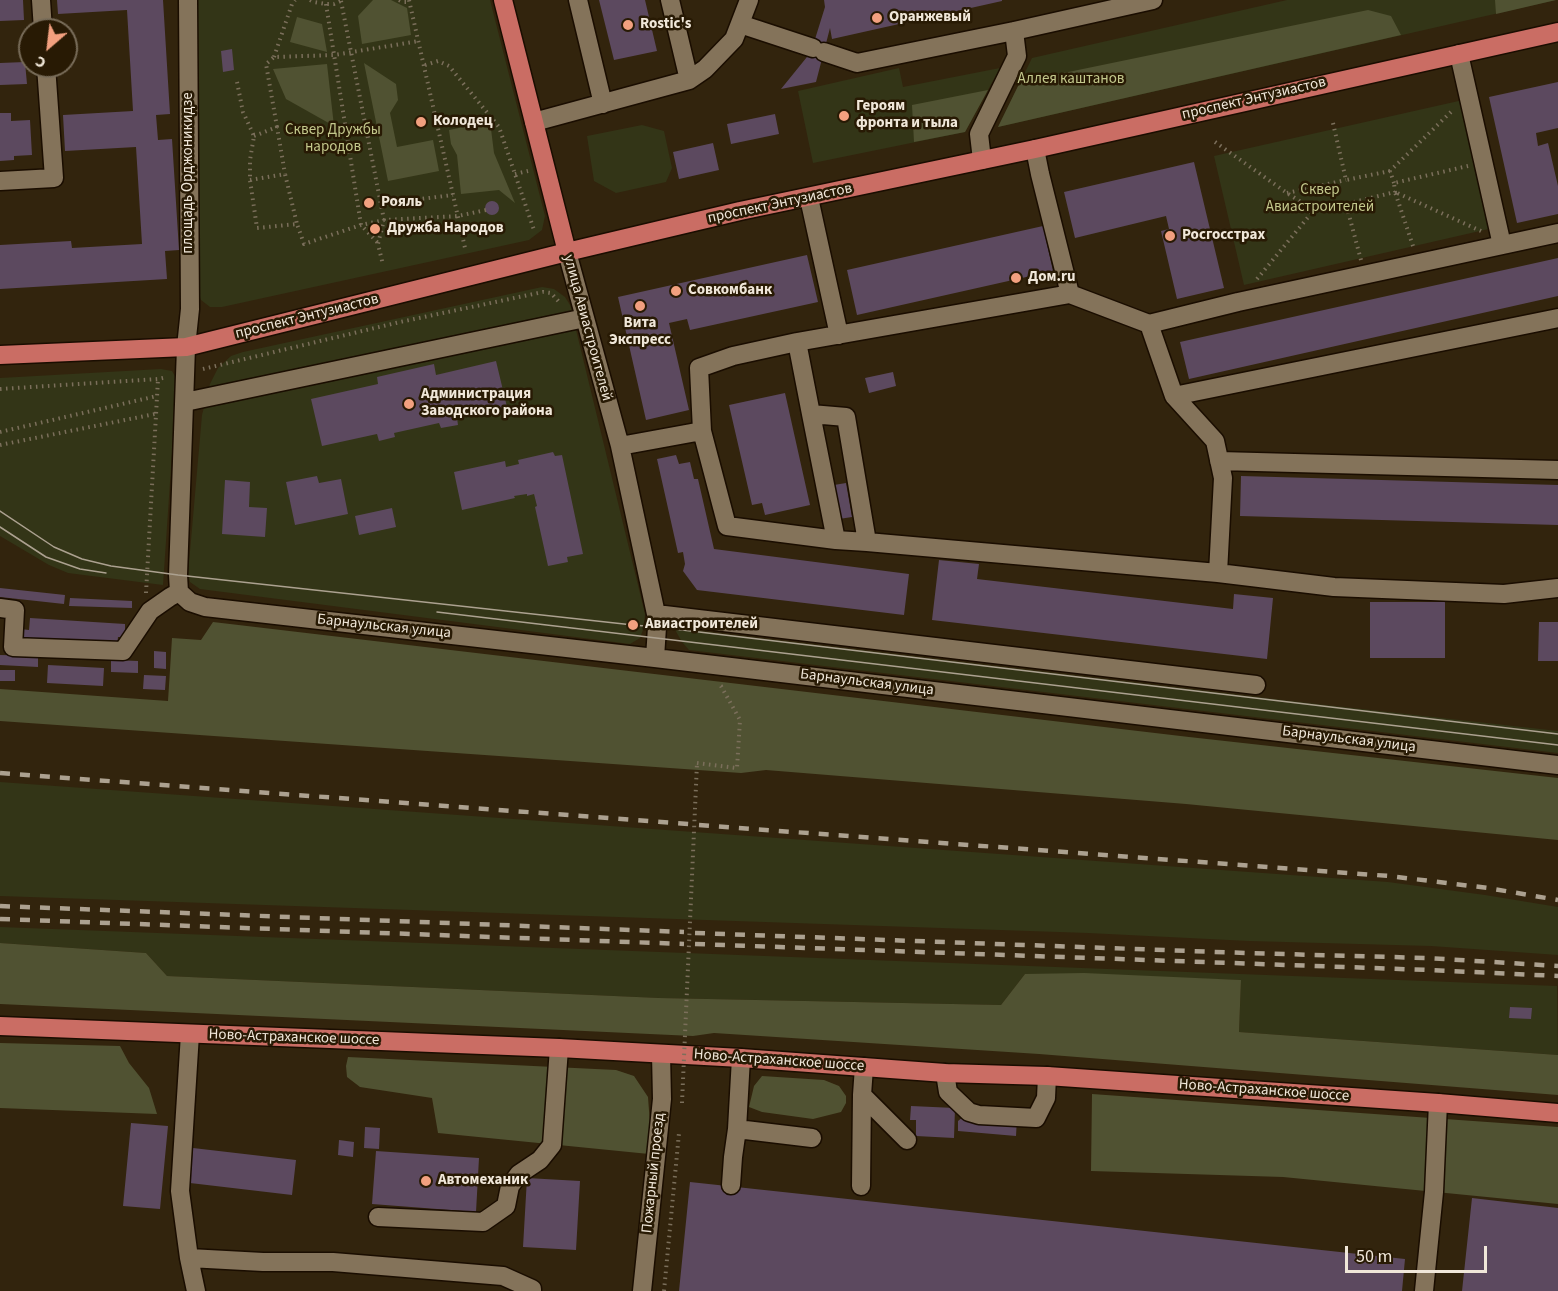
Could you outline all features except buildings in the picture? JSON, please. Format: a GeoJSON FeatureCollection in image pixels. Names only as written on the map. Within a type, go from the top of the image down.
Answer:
{"type":"FeatureCollection","features":[{"type":"Feature","properties":{"kind":"main road","name":"улица Авиастроителей"},"geometry":{"type":"LineString","coordinates":[[502,0],[567,252]]}},
{"type":"Feature","properties":{"kind":"main road","name":"проспект Энтузиастов"},"geometry":{"type":"LineString","coordinates":[[0,355],[186,347],[740,211],[1035,149],[1558,32]]}},
{"type":"Feature","properties":{"kind":"main road","name":"Ново-Астраханское шоссе"},"geometry":{"type":"LineString","coordinates":[[0,1026],[559,1048],[741,1058],[945,1073],[1047,1076],[1558,1113]]}},
{"type":"Feature","properties":{"kind":"street"},"geometry":{"type":"LineString","coordinates":[[41,0],[42,18]]}},
{"type":"Feature","properties":{"kind":"street","name":"площадь Орджоникидзе"},"geometry":{"type":"LineString","coordinates":[[179,592],[186,347],[190,309],[188,0]]}},
{"type":"Feature","properties":{"kind":"street"},"geometry":{"type":"LineString","coordinates":[[578,0],[603,104]]}},
{"type":"Feature","properties":{"kind":"street"},"geometry":{"type":"LineString","coordinates":[[670,0],[689,80]]}},
{"type":"Feature","properties":{"kind":"street"},"geometry":{"type":"LineString","coordinates":[[534,122],[689,80],[705,69],[734,39],[749,0]]}},
{"type":"Feature","properties":{"kind":"street"},"geometry":{"type":"LineString","coordinates":[[740,24],[857,63],[1153,0]]}},
{"type":"Feature","properties":{"kind":"street"},"geometry":{"type":"LineString","coordinates":[[982,160],[979,134],[1017,56],[1014,31]]}},
{"type":"Feature","properties":{"kind":"street"},"geometry":{"type":"LineString","coordinates":[[1459,54],[1502,245]]}},
{"type":"Feature","properties":{"kind":"street"},"geometry":{"type":"LineString","coordinates":[[0,181],[54,178],[47,78]]}},
{"type":"Feature","properties":{"kind":"street"},"geometry":{"type":"LineString","coordinates":[[1035,149],[1070,294]]}},
{"type":"Feature","properties":{"kind":"street"},"geometry":{"type":"LineString","coordinates":[[809,198],[839,334]]}},
{"type":"Feature","properties":{"kind":"street"},"geometry":{"type":"LineString","coordinates":[[1558,233],[1238,302],[1149,324],[1070,294],[797,342],[733,356],[699,368],[702,431],[727,526],[836,540],[1218,573],[1334,587],[1504,594],[1558,588]]}},
{"type":"Feature","properties":{"kind":"street","name":"улица Авиастроителей"},"geometry":{"type":"LineString","coordinates":[[567,252],[620,446],[656,614],[655,658]]}},
{"type":"Feature","properties":{"kind":"street"},"geometry":{"type":"LineString","coordinates":[[185,402],[585,318]]}},
{"type":"Feature","properties":{"kind":"street"},"geometry":{"type":"LineString","coordinates":[[1174,396],[1558,318]]}},
{"type":"Feature","properties":{"kind":"street"},"geometry":{"type":"LineString","coordinates":[[1149,324],[1174,396],[1215,441],[1222,478],[1218,573]]}},
{"type":"Feature","properties":{"kind":"street"},"geometry":{"type":"LineString","coordinates":[[797,342],[836,540]]}},
{"type":"Feature","properties":{"kind":"street"},"geometry":{"type":"LineString","coordinates":[[811,414],[846,417],[867,542]]}},
{"type":"Feature","properties":{"kind":"street"},"geometry":{"type":"LineString","coordinates":[[620,446],[702,431]]}},
{"type":"Feature","properties":{"kind":"street"},"geometry":{"type":"LineString","coordinates":[[1219,461],[1558,470]]}},
{"type":"Feature","properties":{"kind":"street"},"geometry":{"type":"LineString","coordinates":[[0,608],[15,610],[13,647],[123,651],[150,611],[179,592]]}},
{"type":"Feature","properties":{"kind":"street","name":"Барнаульская улица"},"geometry":{"type":"LineString","coordinates":[[179,592],[190,602],[205,607],[1558,765]]}},
{"type":"Feature","properties":{"kind":"street"},"geometry":{"type":"LineString","coordinates":[[656,614],[1256,685]]}},
{"type":"Feature","properties":{"kind":"street"},"geometry":{"type":"LineString","coordinates":[[190,1034],[180,1191],[196,1291]]}},
{"type":"Feature","properties":{"kind":"street"},"geometry":{"type":"LineString","coordinates":[[378,1217],[483,1222],[506,1206],[510,1186],[519,1174],[540,1160],[552,1145],[559,1048]]}},
{"type":"Feature","properties":{"kind":"street","name":"Пожарный проезд"},"geometry":{"type":"LineString","coordinates":[[642,1291],[662,1099],[661,1054]]}},
{"type":"Feature","properties":{"kind":"street"},"geometry":{"type":"LineString","coordinates":[[731,1185],[741,1058]]}},
{"type":"Feature","properties":{"kind":"street"},"geometry":{"type":"LineString","coordinates":[[861,1186],[864,1066]]}},
{"type":"Feature","properties":{"kind":"street"},"geometry":{"type":"LineString","coordinates":[[945,1073],[948,1092],[969,1112],[979,1115],[1036,1118],[1046,1098],[1047,1076]]}},
{"type":"Feature","properties":{"kind":"street"},"geometry":{"type":"LineString","coordinates":[[862,1095],[907,1140]]}},
{"type":"Feature","properties":{"kind":"street"},"geometry":{"type":"LineString","coordinates":[[1424,1291],[1434,1192],[1438,1103]]}},
{"type":"Feature","properties":{"kind":"street"},"geometry":{"type":"LineString","coordinates":[[737,1129],[812,1138]]}},
{"type":"Feature","properties":{"kind":"street"},"geometry":{"type":"LineString","coordinates":[[189,1258],[263,1262],[333,1262],[503,1276],[532,1291]]}},
{"type":"Feature","properties":{"kind":"path"},"geometry":{"type":"LineString","coordinates":[[295,0],[274,57],[266,64],[285,174],[304,244],[361,225],[384,220],[458,216],[486,210]]}},
{"type":"Feature","properties":{"kind":"path"},"geometry":{"type":"LineString","coordinates":[[310,0],[326,4],[342,1],[384,220],[378,244],[382,265]]}},
{"type":"Feature","properties":{"kind":"path"},"geometry":{"type":"LineString","coordinates":[[399,0],[410,1],[465,248]]}},
{"type":"Feature","properties":{"kind":"path"},"geometry":{"type":"LineString","coordinates":[[326,4],[361,225],[378,244]]}},
{"type":"Feature","properties":{"kind":"path"},"geometry":{"type":"LineString","coordinates":[[274,57],[334,55],[419,41]]}},
{"type":"Feature","properties":{"kind":"path"},"geometry":{"type":"LineString","coordinates":[[425,65],[438,61],[449,66],[500,127],[534,230]]}},
{"type":"Feature","properties":{"kind":"path"},"geometry":{"type":"LineString","coordinates":[[237,82],[243,112],[254,136],[250,160],[250,180],[257,228],[297,224]]}},
{"type":"Feature","properties":{"kind":"path"},"geometry":{"type":"LineString","coordinates":[[1287,193],[1390,171],[1468,95]]}},
{"type":"Feature","properties":{"kind":"path"},"geometry":{"type":"LineString","coordinates":[[1333,123],[1346,180]]}},
{"type":"Feature","properties":{"kind":"path"},"geometry":{"type":"LineString","coordinates":[[254,136],[277,127]]}},
{"type":"Feature","properties":{"kind":"path"},"geometry":{"type":"LineString","coordinates":[[1215,142],[1314,210]]}},
{"type":"Feature","properties":{"kind":"path"},"geometry":{"type":"LineString","coordinates":[[1394,183],[1483,162]]}},
{"type":"Feature","properties":{"kind":"path"},"geometry":{"type":"LineString","coordinates":[[1390,171],[1419,263]]}},
{"type":"Feature","properties":{"kind":"path"},"geometry":{"type":"LineString","coordinates":[[250,180],[285,174]]}},
{"type":"Feature","properties":{"kind":"path"},"geometry":{"type":"LineString","coordinates":[[1238,302],[1314,210],[1395,192],[1487,234],[1502,245]]}},
{"type":"Feature","properties":{"kind":"path"},"geometry":{"type":"LineString","coordinates":[[381,204],[453,195]]}},
{"type":"Feature","properties":{"kind":"path"},"geometry":{"type":"LineString","coordinates":[[1346,204],[1365,275]]}},
{"type":"Feature","properties":{"kind":"path"},"geometry":{"type":"LineString","coordinates":[[395,323],[543,292],[551,293],[560,303]]}},
{"type":"Feature","properties":{"kind":"path"},"geometry":{"type":"LineString","coordinates":[[150,611],[145,594],[158,379]]}},
{"type":"Feature","properties":{"kind":"path"},"geometry":{"type":"LineString","coordinates":[[0,432],[157,396]]}},
{"type":"Feature","properties":{"kind":"path"},"geometry":{"type":"LineString","coordinates":[[0,446],[155,414]]}},
{"type":"Feature","properties":{"kind":"path"},"geometry":{"type":"LineString","coordinates":[[682,1103],[697,763],[737,768],[740,720],[722,686],[712,682]]}},
{"type":"Feature","properties":{"kind":"path"},"geometry":{"type":"LineString","coordinates":[[664,1291],[680,1126]]}},
{"type":"Feature","properties":{"kind":"green space","name":"Сквер Дружбы народов"},"geometry":{"type":"Polygon","coordinates":[[[192,0],[490,0],[545,216],[542,230],[529,240],[222,307],[210,307],[201,300],[195,287],[192,0]]]}},
{"type":"Feature","properties":{"kind":"green space"},"geometry":{"type":"Polygon","coordinates":[[[373,0],[391,0],[407,8],[411,35],[362,44],[358,16],[373,0]]]}},
{"type":"Feature","properties":{"kind":"green space","name":"Аллея каштанов"},"geometry":{"type":"Polygon","coordinates":[[[1287,0],[1556,0],[998,127],[1032,58],[1287,0]]]}},
{"type":"Feature","properties":{"kind":"green space"},"geometry":{"type":"Polygon","coordinates":[[[1495,0],[1556,0],[1496,14],[1495,0]]]}},
{"type":"Feature","properties":{"kind":"green space"},"geometry":{"type":"Polygon","coordinates":[[[1368,10],[1391,16],[1401,35],[998,127],[1020,82],[1368,10]]]}},
{"type":"Feature","properties":{"kind":"green space"},"geometry":{"type":"Polygon","coordinates":[[[297,17],[322,24],[327,52],[290,42],[297,17]]]}},
{"type":"Feature","properties":{"kind":"green space"},"geometry":{"type":"Polygon","coordinates":[[[364,63],[396,84],[398,100],[390,113],[397,147],[433,140],[439,171],[388,181],[364,63]]]}},
{"type":"Feature","properties":{"kind":"green space"},"geometry":{"type":"Polygon","coordinates":[[[327,64],[334,126],[286,99],[273,69],[327,64]]]}},
{"type":"Feature","properties":{"kind":"green space","name":"Аллея каштанов"},"geometry":{"type":"Polygon","coordinates":[[[899,68],[903,87],[1000,68],[965,132],[813,163],[798,91],[899,68]]]}},
{"type":"Feature","properties":{"kind":"green space"},"geometry":{"type":"Polygon","coordinates":[[[988,90],[965,132],[914,142],[912,105],[988,90]]]}},
{"type":"Feature","properties":{"kind":"green space","name":"Сквер Авиастроителей"},"geometry":{"type":"Polygon","coordinates":[[[1463,100],[1493,228],[1244,285],[1214,156],[1463,100]]]}},
{"type":"Feature","properties":{"kind":"green space"},"geometry":{"type":"Polygon","coordinates":[[[479,124],[491,129],[494,153],[515,203],[499,190],[461,194],[457,155],[451,144],[449,130],[479,124]]]}},
{"type":"Feature","properties":{"kind":"green space"},"geometry":{"type":"Polygon","coordinates":[[[642,125],[664,131],[672,168],[666,182],[616,193],[594,181],[587,136],[642,125]]]}},
{"type":"Feature","properties":{"kind":"green space"},"geometry":{"type":"Polygon","coordinates":[[[542,287],[554,289],[565,297],[570,305],[645,614],[640,638],[630,644],[200,589],[190,582],[188,574],[202,415],[210,384],[218,368],[231,356],[542,287]]]}},
{"type":"Feature","properties":{"kind":"green space"},"geometry":{"type":"Polygon","coordinates":[[[161,369],[172,371],[177,380],[163,585],[68,573],[49,565],[0,536],[0,378],[161,369]]]}},
{"type":"Feature","properties":{"kind":"green space"},"geometry":{"type":"Polygon","coordinates":[[[213,622],[1558,778],[1558,840],[1186,804],[766,770],[741,773],[0,721],[0,689],[168,701],[172,638],[201,640],[213,622]]]}},
{"type":"Feature","properties":{"kind":"green space"},"geometry":{"type":"Polygon","coordinates":[[[674,628],[1558,731],[1558,753],[689,650],[674,628]]]}},
{"type":"Feature","properties":{"kind":"green space"},"geometry":{"type":"Polygon","coordinates":[[[0,782],[1388,882],[1558,907],[1558,955],[1431,946],[1249,941],[1088,933],[0,896],[0,782]]]}},
{"type":"Feature","properties":{"kind":"green space"},"geometry":{"type":"Polygon","coordinates":[[[0,927],[1557,986],[1558,1055],[1239,1032],[1241,980],[1025,974],[1001,1005],[659,998],[167,976],[146,953],[0,943],[0,927]]]}},
{"type":"Feature","properties":{"kind":"green space"},"geometry":{"type":"Polygon","coordinates":[[[0,943],[146,953],[167,976],[659,998],[1001,1005],[1025,974],[1084,973],[1241,980],[1239,1032],[1558,1055],[1558,1095],[1039,1054],[714,1033],[693,1036],[0,1004],[0,943]]]}},
{"type":"Feature","properties":{"kind":"green space"},"geometry":{"type":"Polygon","coordinates":[[[0,1043],[120,1046],[129,1063],[149,1088],[157,1114],[0,1108],[0,1043]]]}},
{"type":"Feature","properties":{"kind":"green space"},"geometry":{"type":"Polygon","coordinates":[[[348,1057],[616,1070],[634,1076],[648,1097],[649,1154],[438,1133],[432,1098],[360,1087],[347,1077],[348,1057]]]}},
{"type":"Feature","properties":{"kind":"green space"},"geometry":{"type":"Polygon","coordinates":[[[762,1076],[824,1080],[839,1086],[846,1096],[846,1103],[841,1112],[813,1119],[762,1112],[749,1107],[754,1086],[762,1076]]]}},
{"type":"Feature","properties":{"kind":"green space"},"geometry":{"type":"Polygon","coordinates":[[[1092,1094],[1558,1127],[1558,1204],[1283,1177],[1091,1171],[1092,1094]]]}},
{"type":"Feature","properties":{"kind":"tram line"},"geometry":{"type":"LineString","coordinates":[[0,511],[54,547],[82,559],[111,566],[657,627],[1558,734]]}},
{"type":"Feature","properties":{"kind":"tram line"},"geometry":{"type":"LineString","coordinates":[[0,527],[46,557],[80,569],[106,573]]}},
{"type":"Feature","properties":{"kind":"tram line"},"geometry":{"type":"LineString","coordinates":[[437,612],[1558,745]]}},
{"type":"Feature","properties":{"kind":"railway"},"geometry":{"type":"LineString","coordinates":[[0,773],[689,824]]}},
{"type":"Feature","properties":{"kind":"railway"},"geometry":{"type":"LineString","coordinates":[[699,825],[1389,876],[1488,888],[1558,900]]}},
{"type":"Feature","properties":{"kind":"railway"},"geometry":{"type":"LineString","coordinates":[[0,906],[684,932]]}},
{"type":"Feature","properties":{"kind":"railway"},"geometry":{"type":"LineString","coordinates":[[0,919],[684,944]]}},
{"type":"Feature","properties":{"kind":"railway"},"geometry":{"type":"LineString","coordinates":[[695,933],[1427,958],[1558,966]]}},
{"type":"Feature","properties":{"kind":"railway"},"geometry":{"type":"LineString","coordinates":[[695,944],[1558,976]]}},
{"type":"Feature","properties":{"kind":"place","name":"Оранжевый"},"geometry":{"type":"Point","coordinates":[877,18]}},
{"type":"Feature","properties":{"kind":"place","name":"Rostic's"},"geometry":{"type":"Point","coordinates":[628,25]}},
{"type":"Feature","properties":{"kind":"place","name":"Героям фронта и тыла"},"geometry":{"type":"Point","coordinates":[844,116]}},
{"type":"Feature","properties":{"kind":"place","name":"Колодец"},"geometry":{"type":"Point","coordinates":[421,122]}},
{"type":"Feature","properties":{"kind":"place","name":"Рояль"},"geometry":{"type":"Point","coordinates":[369,203]}},
{"type":"Feature","properties":{"kind":"place","name":"Дружба Народов"},"geometry":{"type":"Point","coordinates":[375,229]}},
{"type":"Feature","properties":{"kind":"place","name":"Росгосстрах"},"geometry":{"type":"Point","coordinates":[1170,236]}},
{"type":"Feature","properties":{"kind":"place","name":"Дом.ru"},"geometry":{"type":"Point","coordinates":[1016,278]}},
{"type":"Feature","properties":{"kind":"place","name":"Совкомбанк"},"geometry":{"type":"Point","coordinates":[676,291]}},
{"type":"Feature","properties":{"kind":"place","name":"Вита Экспресс"},"geometry":{"type":"Point","coordinates":[640,306]}},
{"type":"Feature","properties":{"kind":"place","name":"Администрация Заводского района"},"geometry":{"type":"Point","coordinates":[409,404]}},
{"type":"Feature","properties":{"kind":"place","name":"Авиастроителей"},"geometry":{"type":"Point","coordinates":[633,625]}},
{"type":"Feature","properties":{"kind":"place","name":"Автомеханик"},"geometry":{"type":"Point","coordinates":[426,1181]}}]}
